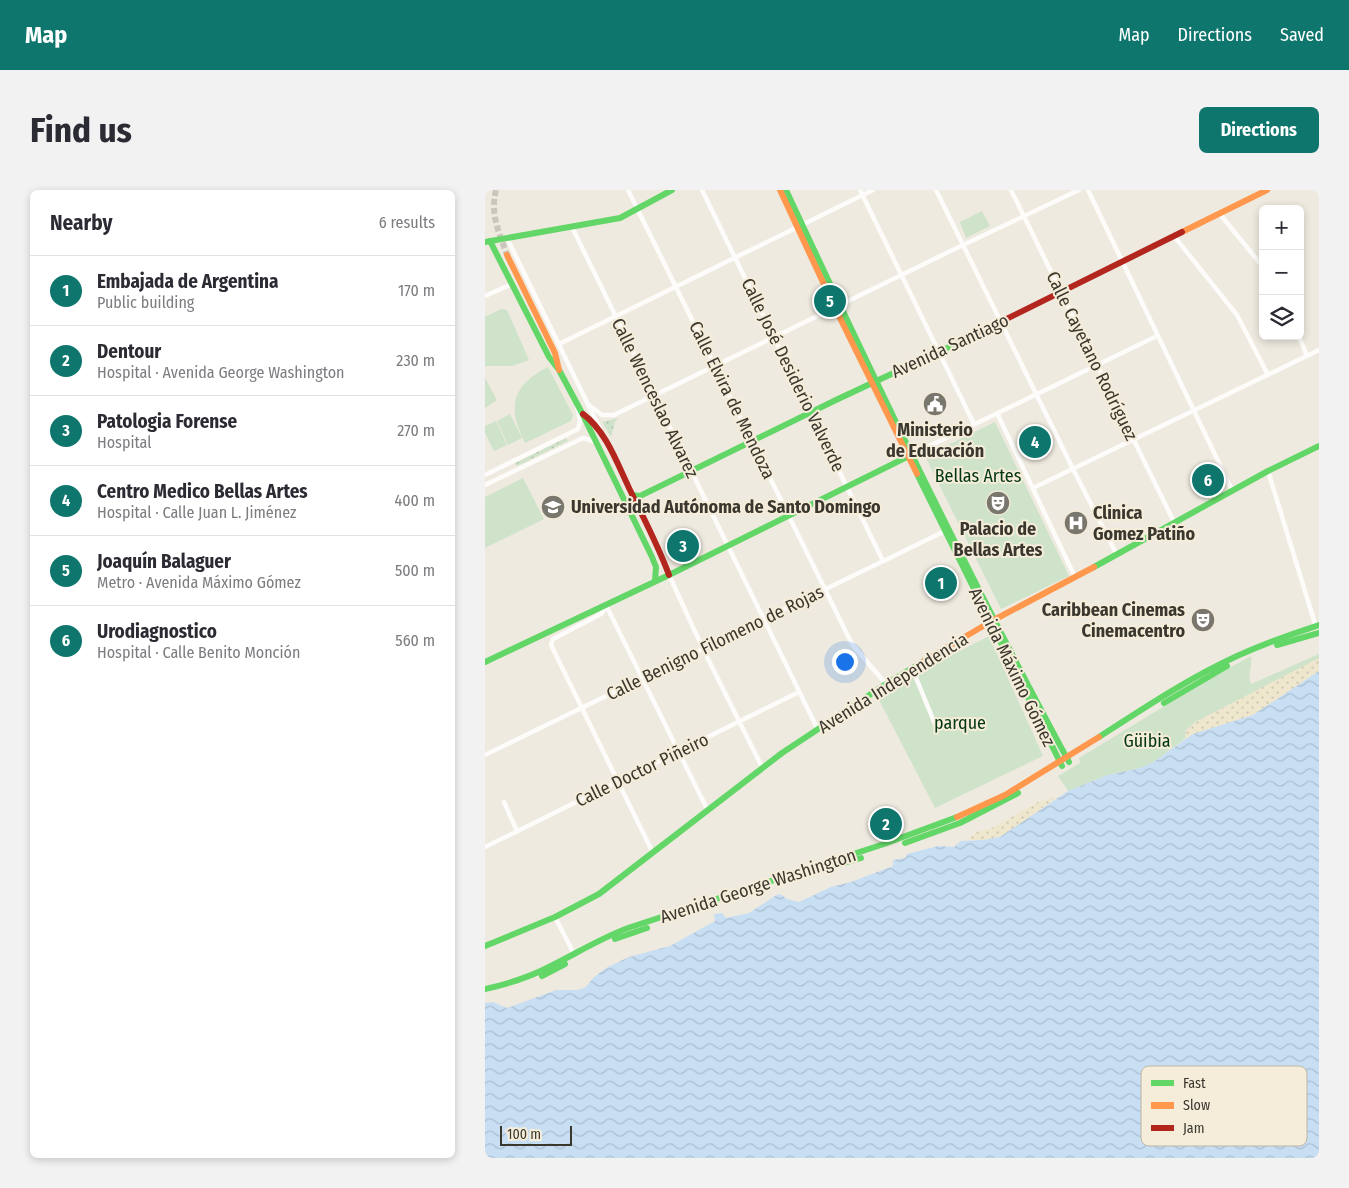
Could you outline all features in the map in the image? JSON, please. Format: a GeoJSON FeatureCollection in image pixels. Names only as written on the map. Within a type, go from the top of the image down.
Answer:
{"type":"FeatureCollection","features":[{"type":"Feature","properties":{"kind":"main road"},"geometry":{"type":"LineString","coordinates":[[655,581],[655,567],[652,557],[582,413],[559,370],[549,357],[488,241],[620,218],[672,190]]}},
{"type":"Feature","properties":{"kind":"main road","name":"Avenida Máximo Gómez"},"geometry":{"type":"LineString","coordinates":[[780,190],[800,226]]}},
{"type":"Feature","properties":{"kind":"main road","name":"Avenida Máximo Gómez"},"geometry":{"type":"LineString","coordinates":[[786,190],[800,226],[837,307],[1061,764]]}},
{"type":"Feature","properties":{"kind":"main road","name":"Avenida Santiago"},"geometry":{"type":"LineString","coordinates":[[632,495],[640,496],[811,412],[1001,323],[1267,190]]}},
{"type":"Feature","properties":{"kind":"main road"},"geometry":{"type":"LineString","coordinates":[[507,255],[559,361],[559,370]]}},
{"type":"Feature","properties":{"kind":"main road"},"geometry":{"type":"LineString","coordinates":[[582,413],[604,437],[660,550],[669,575]]}},
{"type":"Feature","properties":{"kind":"main road","name":"Avenida Independencia"},"geometry":{"type":"LineString","coordinates":[[485,946],[555,917],[599,894],[782,754],[885,684],[992,621],[1117,555],[1267,471],[1319,446]]}},
{"type":"Feature","properties":{"kind":"main road"},"geometry":{"type":"LineString","coordinates":[[485,662],[669,575],[910,455]]}},
{"type":"Feature","properties":{"kind":"main road","name":"Avenida Máximo Gómez"},"geometry":{"type":"LineString","coordinates":[[910,455],[945,531],[1068,760]]}},
{"type":"Feature","properties":{"kind":"main road","name":"Avenida George Washington"},"geometry":{"type":"LineString","coordinates":[[1068,760],[1201,674],[1236,656],[1317,626]]}},
{"type":"Feature","properties":{"kind":"main road","name":"Avenida George Washington"},"geometry":{"type":"LineString","coordinates":[[485,989],[530,976],[625,929],[935,827],[1004,795],[1061,764],[1229,665],[1280,644],[1318,633]]}},
{"type":"Feature","properties":{"kind":"main road","name":"Avenida George Washington"},"geometry":{"type":"LineString","coordinates":[[485,993],[512,988],[552,972],[616,938],[930,835],[1003,802],[1061,764]]}},
{"type":"Feature","properties":{"kind":"street","name":"Calle Elvira de Mendoza"},"geometry":{"type":"LineString","coordinates":[[628,190],[852,644],[885,684]]}},
{"type":"Feature","properties":{"kind":"street","name":"Calle José Desiderio Valverde"},"geometry":{"type":"LineString","coordinates":[[702,190],[883,561]]}},
{"type":"Feature","properties":{"kind":"street"},"geometry":{"type":"LineString","coordinates":[[559,344],[800,226],[861,193],[873,190]]}},
{"type":"Feature","properties":{"kind":"street"},"geometry":{"type":"LineString","coordinates":[[936,190],[1117,555]]}},
{"type":"Feature","properties":{"kind":"street","name":"Calle Cayetano Rodríguez"},"geometry":{"type":"LineString","coordinates":[[1011,190],[1173,522]]}},
{"type":"Feature","properties":{"kind":"street"},"geometry":{"type":"LineString","coordinates":[[590,406],[602,415],[614,416],[1079,190]]}},
{"type":"Feature","properties":{"kind":"street"},"geometry":{"type":"LineString","coordinates":[[1088,190],[1232,490]]}},
{"type":"Feature","properties":{"kind":"street"},"geometry":{"type":"LineString","coordinates":[[861,193],[974,424]]}},
{"type":"Feature","properties":{"kind":"street"},"geometry":{"type":"LineString","coordinates":[[1219,213],[1259,262]]}},
{"type":"Feature","properties":{"kind":"street","name":"Calle Wenceslao Alvarez"},"geometry":{"type":"LineString","coordinates":[[572,227],[817,730]]}},
{"type":"Feature","properties":{"kind":"street"},"geometry":{"type":"LineString","coordinates":[[1174,236],[1237,315],[1267,375]]}},
{"type":"Feature","properties":{"kind":"street"},"geometry":{"type":"LineString","coordinates":[[507,238],[604,437]]}},
{"type":"Feature","properties":{"kind":"street"},"geometry":{"type":"LineString","coordinates":[[485,296],[512,284]]}},
{"type":"Feature","properties":{"kind":"street"},"geometry":{"type":"LineString","coordinates":[[910,455],[1157,336]]}},
{"type":"Feature","properties":{"kind":"street"},"geometry":{"type":"LineString","coordinates":[[1301,340],[1307,356]]}},
{"type":"Feature","properties":{"kind":"street"},"geometry":{"type":"LineString","coordinates":[[1033,488],[1319,350]]}},
{"type":"Feature","properties":{"kind":"street"},"geometry":{"type":"LineString","coordinates":[[577,404],[580,421],[578,429],[583,438]]}},
{"type":"Feature","properties":{"kind":"street"},"geometry":{"type":"LineString","coordinates":[[997,413],[1075,577]]}},
{"type":"Feature","properties":{"kind":"street"},"geometry":{"type":"LineString","coordinates":[[485,475],[578,429]]}},
{"type":"Feature","properties":{"kind":"street"},"geometry":{"type":"LineString","coordinates":[[485,485],[583,438],[596,442]]}},
{"type":"Feature","properties":{"kind":"street"},"geometry":{"type":"LineString","coordinates":[[511,462],[515,471]]}},
{"type":"Feature","properties":{"kind":"street"},"geometry":{"type":"LineString","coordinates":[[502,466],[507,475]]}},
{"type":"Feature","properties":{"kind":"street"},"geometry":{"type":"LineString","coordinates":[[1267,471],[1318,633]]}},
{"type":"Feature","properties":{"kind":"street","name":"Calle Benigno Filomeno de Rojas"},"geometry":{"type":"LineString","coordinates":[[485,755],[945,531]]}},
{"type":"Feature","properties":{"kind":"street"},"geometry":{"type":"LineString","coordinates":[[669,575],[703,649],[763,769]]}},
{"type":"Feature","properties":{"kind":"street"},"geometry":{"type":"LineString","coordinates":[[605,605],[601,614],[553,639],[551,646],[653,853]]}},
{"type":"Feature","properties":{"kind":"street"},"geometry":{"type":"LineString","coordinates":[[605,605],[707,811]]}},
{"type":"Feature","properties":{"kind":"street"},"geometry":{"type":"LineString","coordinates":[[912,668],[937,729]]}},
{"type":"Feature","properties":{"kind":"street","name":"Calle Doctor Piñeiro"},"geometry":{"type":"LineString","coordinates":[[485,847],[799,692]]}},
{"type":"Feature","properties":{"kind":"street"},"geometry":{"type":"LineString","coordinates":[[504,802],[517,831]]}},
{"type":"Feature","properties":{"kind":"street"},"geometry":{"type":"LineString","coordinates":[[555,917],[573,954]]}},
{"type":"Feature","properties":{"kind":"green space"},"geometry":{"type":"Polygon","coordinates":[[[982,211],[990,226],[966,238],[960,222],[982,211]]]}},
{"type":"Feature","properties":{"kind":"green space"},"geometry":{"type":"Polygon","coordinates":[[[501,309],[507,310],[529,360],[512,366],[485,366],[485,317],[501,309]]]}},
{"type":"Feature","properties":{"kind":"green space"},"geometry":{"type":"Polygon","coordinates":[[[548,367],[573,415],[571,421],[525,443],[516,419],[516,399],[526,382],[548,367]]]}},
{"type":"Feature","properties":{"kind":"green space"},"geometry":{"type":"Polygon","coordinates":[[[485,378],[497,400],[485,408],[485,378]]]}},
{"type":"Feature","properties":{"kind":"green space"},"geometry":{"type":"Polygon","coordinates":[[[510,414],[522,438],[508,445],[497,421],[510,414]]]}},
{"type":"Feature","properties":{"kind":"green space"},"geometry":{"type":"Polygon","coordinates":[[[618,418],[615,422],[611,437],[602,422],[618,418]]]}},
{"type":"Feature","properties":{"kind":"green space"},"geometry":{"type":"Polygon","coordinates":[[[496,421],[507,445],[494,451],[485,433],[485,426],[496,421]]]}},
{"type":"Feature","properties":{"kind":"green space","name":"Bellas Artes"},"geometry":{"type":"Polygon","coordinates":[[[995,422],[1069,576],[1001,609],[925,456],[995,422]]]}},
{"type":"Feature","properties":{"kind":"green space"},"geometry":{"type":"Polygon","coordinates":[[[566,438],[568,441],[517,466],[515,463],[566,438]]]}},
{"type":"Feature","properties":{"kind":"green space"},"geometry":{"type":"Polygon","coordinates":[[[523,478],[544,519],[485,548],[485,497],[523,478]]]}},
{"type":"Feature","properties":{"kind":"green space","name":"parque"},"geometry":{"type":"Polygon","coordinates":[[[989,636],[1043,756],[935,808],[876,694],[989,636]]]}},
{"type":"Feature","properties":{"kind":"green space","name":"Güibia"},"geometry":{"type":"Polygon","coordinates":[[[1319,654],[1319,658],[1195,722],[1186,730],[1185,739],[1152,763],[1140,768],[1108,775],[1068,791],[1058,776],[1080,763],[1079,758],[1209,679],[1251,656],[1251,684],[1319,654]]]}},
{"type":"Feature","properties":{"kind":"sand"},"geometry":{"type":"Polygon","coordinates":[[[1319,658],[1319,671],[1253,715],[1193,734],[1185,739],[1186,730],[1195,722],[1319,658]]]}},
{"type":"Feature","properties":{"kind":"sand"},"geometry":{"type":"Polygon","coordinates":[[[1057,797],[1007,833],[996,838],[969,840],[977,832],[992,828],[1038,802],[1057,797]]]}},
{"type":"Feature","properties":{"kind":"water"},"geometry":{"type":"Polygon","coordinates":[[[1319,671],[1319,1158],[485,1158],[485,1003],[493,1002],[507,1008],[556,990],[578,990],[586,987],[593,978],[606,968],[629,957],[670,946],[715,921],[714,914],[722,913],[726,918],[749,913],[780,894],[787,899],[799,902],[831,887],[851,882],[893,866],[893,860],[905,858],[907,854],[938,846],[954,847],[961,841],[1000,837],[1068,791],[1108,775],[1140,768],[1152,763],[1193,734],[1253,715],[1319,671]]]}},
{"type":"Feature","properties":{"kind":"tunnel"},"geometry":{"type":"LineString","coordinates":[[496,190],[494,199],[495,215],[498,231],[507,255]]}},
{"type":"Feature","properties":{"kind":"traffic: fast"},"geometry":{"type":"LineString","coordinates":[[485,242],[620,218],[672,190]]}},
{"type":"Feature","properties":{"kind":"traffic: fast"},"geometry":{"type":"LineString","coordinates":[[786,190],[923,478],[1069,762]]}},
{"type":"Feature","properties":{"kind":"traffic: fast"},"geometry":{"type":"LineString","coordinates":[[490,241],[549,357],[559,370],[582,413],[652,557],[656,567],[655,581]]}},
{"type":"Feature","properties":{"kind":"traffic: fast"},"geometry":{"type":"LineString","coordinates":[[632,495],[640,496],[838,399],[962,341]]}},
{"type":"Feature","properties":{"kind":"traffic: fast"},"geometry":{"type":"LineString","coordinates":[[1094,567],[1268,471],[1319,446]]}},
{"type":"Feature","properties":{"kind":"traffic: fast"},"geometry":{"type":"LineString","coordinates":[[485,662],[669,575],[913,454]]}},
{"type":"Feature","properties":{"kind":"traffic: fast"},"geometry":{"type":"LineString","coordinates":[[917,474],[1062,766]]}},
{"type":"Feature","properties":{"kind":"traffic: fast"},"geometry":{"type":"LineString","coordinates":[[1099,737],[1167,694],[1219,665],[1267,643],[1319,625]]}},
{"type":"Feature","properties":{"kind":"traffic: fast"},"geometry":{"type":"LineString","coordinates":[[1277,645],[1319,633]]}},
{"type":"Feature","properties":{"kind":"traffic: fast"},"geometry":{"type":"LineString","coordinates":[[485,946],[555,917],[599,894],[782,753],[924,661]]}},
{"type":"Feature","properties":{"kind":"traffic: fast"},"geometry":{"type":"LineString","coordinates":[[1164,703],[1227,666]]}},
{"type":"Feature","properties":{"kind":"traffic: fast"},"geometry":{"type":"LineString","coordinates":[[905,843],[960,823],[1018,793]]}},
{"type":"Feature","properties":{"kind":"traffic: fast"},"geometry":{"type":"LineString","coordinates":[[485,989],[535,974],[628,928],[884,844],[957,817]]}},
{"type":"Feature","properties":{"kind":"traffic: fast"},"geometry":{"type":"LineString","coordinates":[[831,867],[861,858]]}},
{"type":"Feature","properties":{"kind":"traffic: fast"},"geometry":{"type":"LineString","coordinates":[[615,939],[647,928]]}},
{"type":"Feature","properties":{"kind":"traffic: fast"},"geometry":{"type":"LineString","coordinates":[[542,976],[565,964]]}},
{"type":"Feature","properties":{"kind":"traffic: slow"},"geometry":{"type":"LineString","coordinates":[[780,190],[835,308],[917,474]]}},
{"type":"Feature","properties":{"kind":"traffic: slow"},"geometry":{"type":"LineString","coordinates":[[1182,232],[1267,190]]}},
{"type":"Feature","properties":{"kind":"traffic: slow"},"geometry":{"type":"LineString","coordinates":[[507,255],[555,353],[559,370]]}},
{"type":"Feature","properties":{"kind":"traffic: slow"},"geometry":{"type":"LineString","coordinates":[[924,661],[990,622],[1094,567]]}},
{"type":"Feature","properties":{"kind":"traffic: slow"},"geometry":{"type":"LineString","coordinates":[[957,817],[1005,795],[1099,737]]}},
{"type":"Feature","properties":{"kind":"traffic: jam"},"geometry":{"type":"LineString","coordinates":[[962,341],[1182,232]]}},
{"type":"Feature","properties":{"kind":"traffic: jam"},"geometry":{"type":"LineString","coordinates":[[583,414],[598,429],[610,448],[669,575]]}},
{"type":"Feature","properties":{"kind":"place","name":"Joaquín Balaguer"},"geometry":{"type":"Point","coordinates":[830,301]}},
{"type":"Feature","properties":{"kind":"place","name":"Ministerio de Educación"},"geometry":{"type":"Point","coordinates":[935,404]}},
{"type":"Feature","properties":{"kind":"place","name":"Centro Medico Bellas Artes"},"geometry":{"type":"Point","coordinates":[1035,442]}},
{"type":"Feature","properties":{"kind":"place","name":"Urodiagnostico"},"geometry":{"type":"Point","coordinates":[1208,480]}},
{"type":"Feature","properties":{"kind":"place","name":"Palacio de Bellas Artes"},"geometry":{"type":"Point","coordinates":[998,503]}},
{"type":"Feature","properties":{"kind":"place","name":"Universidad Autónoma de Santo Domingo"},"geometry":{"type":"Point","coordinates":[553,507]}},
{"type":"Feature","properties":{"kind":"place","name":"Clinica Gomez Patiño"},"geometry":{"type":"Point","coordinates":[1076,523]}},
{"type":"Feature","properties":{"kind":"place","name":"Patologia Forense"},"geometry":{"type":"Point","coordinates":[683,546]}},
{"type":"Feature","properties":{"kind":"place","name":"Embajada de Argentina"},"geometry":{"type":"Point","coordinates":[941,583]}},
{"type":"Feature","properties":{"kind":"place","name":"Caribbean Cinemas Cinemacentro"},"geometry":{"type":"Point","coordinates":[1203,620]}},
{"type":"Feature","properties":{"kind":"place","name":"Dentour"},"geometry":{"type":"Point","coordinates":[886,824]}}]}
